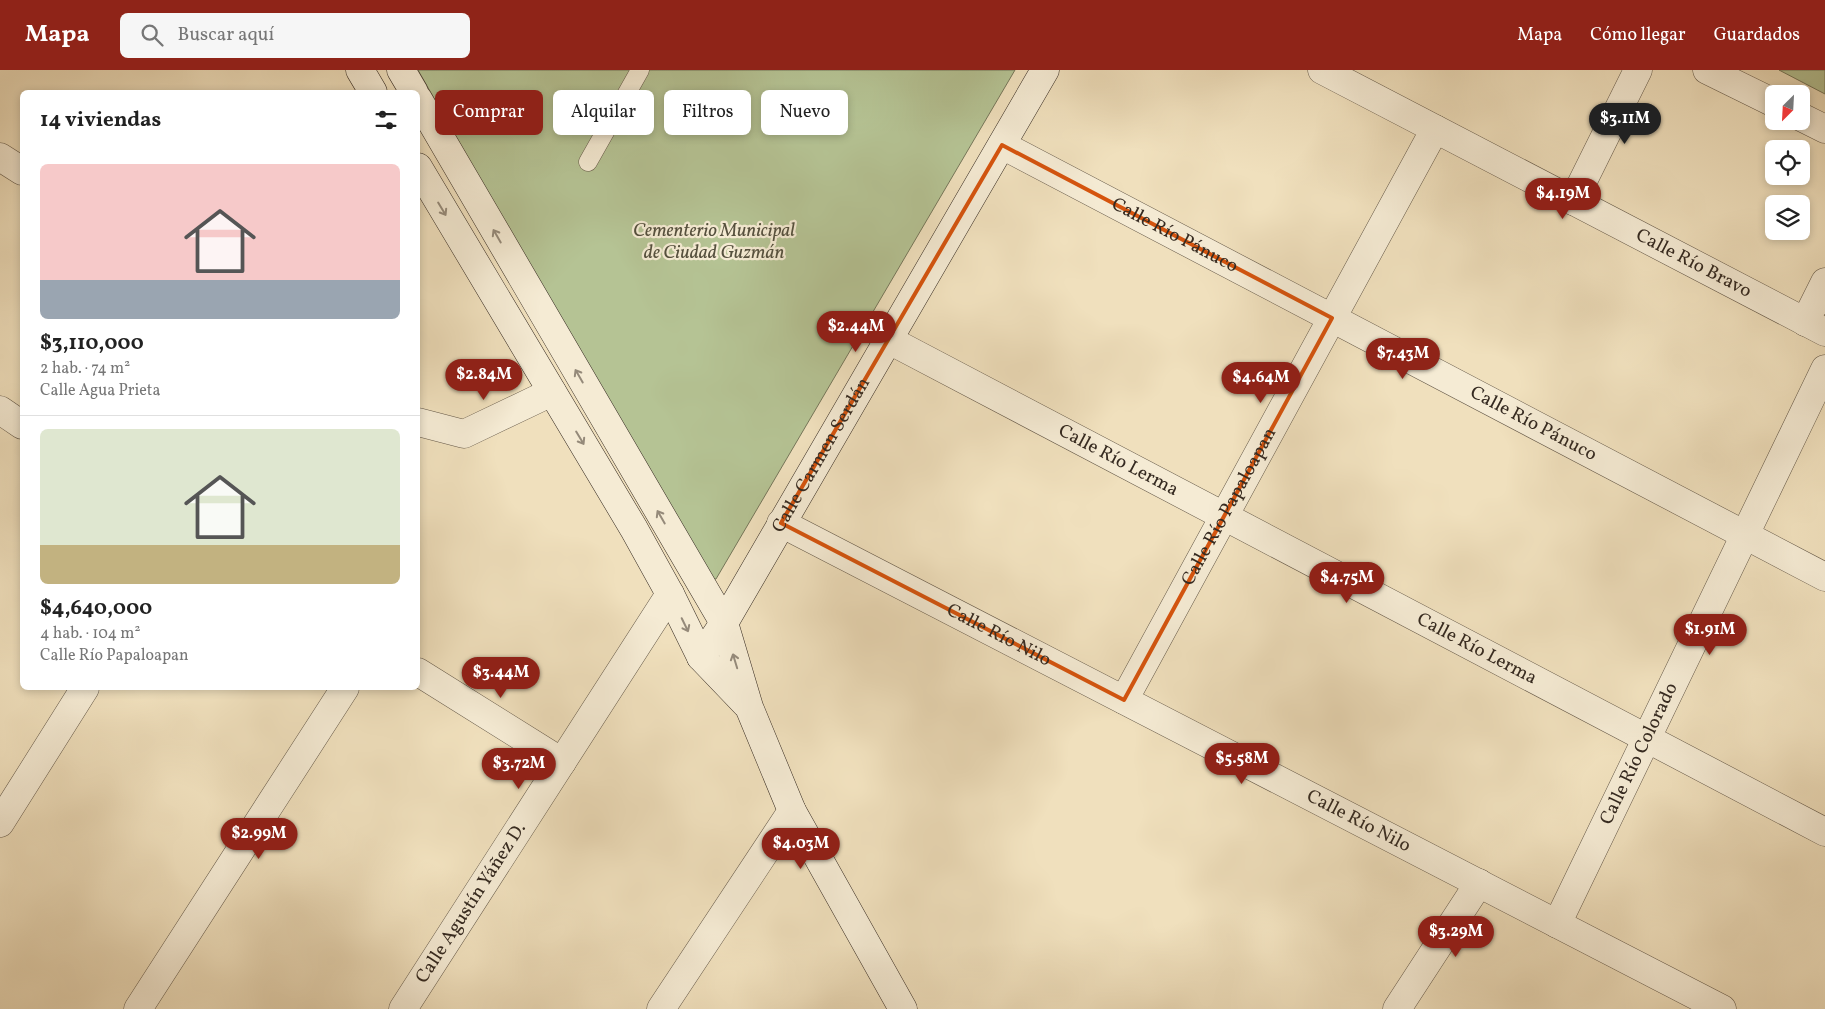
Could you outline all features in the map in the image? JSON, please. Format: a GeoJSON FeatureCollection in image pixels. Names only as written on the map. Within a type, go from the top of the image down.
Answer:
{"type":"FeatureCollection","features":[{"type":"Feature","properties":{"kind":"street"},"geometry":{"type":"LineString","coordinates":[[360,70],[372,90]]}},
{"type":"Feature","properties":{"kind":"street"},"geometry":{"type":"LineString","coordinates":[[401,70],[413,90]]}},
{"type":"Feature","properties":{"kind":"street","name":"Calle Carmen Serdán"},"geometry":{"type":"LineString","coordinates":[[701,657],[724,624],[1045,70]]}},
{"type":"Feature","properties":{"kind":"street","name":"Calle Río Bravo"},"geometry":{"type":"LineString","coordinates":[[1322,70],[1360,79],[1435,129],[1815,327]]}},
{"type":"Feature","properties":{"kind":"street"},"geometry":{"type":"LineString","coordinates":[[1573,201],[1638,70]]}},
{"type":"Feature","properties":{"kind":"street"},"geometry":{"type":"LineString","coordinates":[[1707,70],[1765,99]]}},
{"type":"Feature","properties":{"kind":"street"},"geometry":{"type":"LineString","coordinates":[[420,102],[724,624],[749,707],[792,811],[903,1009]]}},
{"type":"Feature","properties":{"kind":"street"},"geometry":{"type":"LineString","coordinates":[[1810,122],[1825,129]]}},
{"type":"Feature","properties":{"kind":"street","name":"Calle Río Papaloapan"},"geometry":{"type":"LineString","coordinates":[[1124,700],[1435,129]]}},
{"type":"Feature","properties":{"kind":"street","name":"Calle Río Pánuco"},"geometry":{"type":"LineString","coordinates":[[1002,145],[1825,577]]}},
{"type":"Feature","properties":{"kind":"street"},"geometry":{"type":"LineString","coordinates":[[0,157],[20,170]]}},
{"type":"Feature","properties":{"kind":"street"},"geometry":{"type":"LineString","coordinates":[[420,170],[634,529],[670,594],[701,657],[749,707]]}},
{"type":"Feature","properties":{"kind":"street"},"geometry":{"type":"LineString","coordinates":[[1815,327],[1825,282]]}},
{"type":"Feature","properties":{"kind":"street","name":"Calle Río Lerma"},"geometry":{"type":"LineString","coordinates":[[889,340],[1825,832]]}},
{"type":"Feature","properties":{"kind":"street","name":"Calle Río Colorado"},"geometry":{"type":"LineString","coordinates":[[1557,924],[1825,369]]}},
{"type":"Feature","properties":{"kind":"street"},"geometry":{"type":"LineString","coordinates":[[420,423],[464,434],[552,392]]}},
{"type":"Feature","properties":{"kind":"street","name":"Calle Río Nilo"},"geometry":{"type":"LineString","coordinates":[[781,524],[1722,1009]]}},
{"type":"Feature","properties":{"kind":"street","name":"Calle Agustín Yáñez D."},"geometry":{"type":"LineString","coordinates":[[403,1009],[670,594]]}},
{"type":"Feature","properties":{"kind":"street"},"geometry":{"type":"LineString","coordinates":[[420,673],[562,762]]}},
{"type":"Feature","properties":{"kind":"street"},"geometry":{"type":"LineString","coordinates":[[0,823],[84,690]]}},
{"type":"Feature","properties":{"kind":"street"},"geometry":{"type":"LineString","coordinates":[[138,1009],[344,690]]}},
{"type":"Feature","properties":{"kind":"street"},"geometry":{"type":"LineString","coordinates":[[661,1009],[792,811]]}},
{"type":"Feature","properties":{"kind":"street"},"geometry":{"type":"LineString","coordinates":[[1397,1009],[1479,883]]}},
{"type":"Feature","properties":{"kind":"lane"},"geometry":{"type":"LineString","coordinates":[[588,162],[640,70]]}},
{"type":"Feature","properties":{"kind":"highlighted area"},"geometry":{"type":"Polygon","coordinates":[[[1002,145],[1332,318],[1124,700],[781,523],[1002,145]]]}},
{"type":"Feature","properties":{"kind":"green space","name":"Cementerio Municipal de Ciudad Guzmán"},"geometry":{"type":"Polygon","coordinates":[[[418,70],[1015,70],[716,579],[707,579],[455,135],[543,135],[543,90],[435,90],[435,100],[418,70]]]}},
{"type":"Feature","properties":{"kind":"green space"},"geometry":{"type":"Polygon","coordinates":[[[1779,70],[1825,70],[1825,94],[1779,70]]]}}]}
